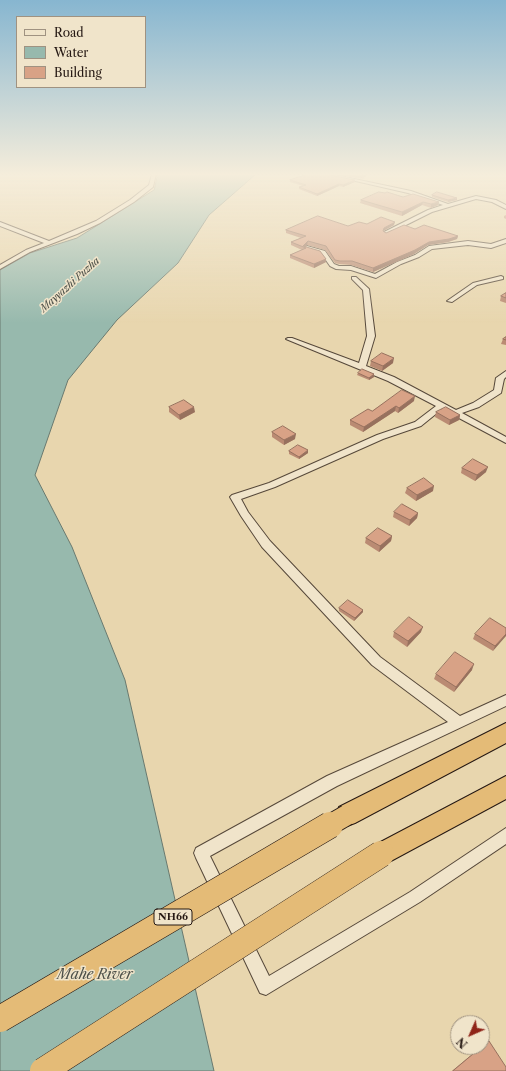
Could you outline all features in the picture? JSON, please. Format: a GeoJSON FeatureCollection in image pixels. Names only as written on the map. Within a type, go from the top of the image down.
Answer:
{"type":"FeatureCollection","features":[{"type":"Feature","properties":{"kind":"highway"},"geometry":{"type":"LineString","coordinates":[[486,743],[506,724]]}},
{"type":"Feature","properties":{"kind":"highway","name":"NH66"},"geometry":{"type":"LineString","coordinates":[[0,1019],[347,815],[506,732]]}},
{"type":"Feature","properties":{"kind":"highway"},"geometry":{"type":"LineString","coordinates":[[43,1071],[381,854],[506,787]]}},
{"type":"Feature","properties":{"kind":"street"},"geometry":{"type":"LineString","coordinates":[[0,224],[49,243]]}},
{"type":"Feature","properties":{"kind":"street"},"geometry":{"type":"LineString","coordinates":[[0,267],[28,251],[93,224]]}},
{"type":"Feature","properties":{"kind":"street"},"geometry":{"type":"LineString","coordinates":[[386,232],[403,224]]}},
{"type":"Feature","properties":{"kind":"street"},"geometry":{"type":"LineString","coordinates":[[307,248],[323,252],[332,266],[338,268],[351,268],[376,276],[399,263],[417,256],[431,247],[468,243],[491,246],[506,241]]}},
{"type":"Feature","properties":{"kind":"street"},"geometry":{"type":"LineString","coordinates":[[354,278],[366,290],[371,336],[362,367]]}},
{"type":"Feature","properties":{"kind":"street"},"geometry":{"type":"LineString","coordinates":[[450,301],[475,284],[504,278]]}},
{"type":"Feature","properties":{"kind":"street"},"geometry":{"type":"LineString","coordinates":[[290,339],[391,379],[506,440]]}},
{"type":"Feature","properties":{"kind":"street"},"geometry":{"type":"LineString","coordinates":[[455,413],[490,398],[498,391],[500,378],[506,373]]}},
{"type":"Feature","properties":{"kind":"street"},"geometry":{"type":"LineString","coordinates":[[441,406],[418,424],[380,437],[272,485],[235,497],[244,514],[266,544],[376,661],[459,723]]}},
{"type":"Feature","properties":{"kind":"street"},"geometry":{"type":"LineString","coordinates":[[506,700],[332,781],[201,852],[266,986],[415,897],[506,835]]}},
{"type":"Feature","properties":{"kind":"water","name":"Mahe River"},"geometry":{"type":"Polygon","coordinates":[[[99,224],[203,224],[178,263],[117,320],[68,380],[35,475],[72,547],[125,680],[214,1071],[0,1071],[0,270],[30,253],[77,238],[99,224]]]}},
{"type":"Feature","properties":{"kind":"building"},"geometry":{"type":"Polygon","coordinates":[[[300,224],[342,224],[348,226],[354,224],[391,224],[384,228],[383,231],[386,233],[404,225],[415,229],[424,225],[458,236],[429,242],[415,250],[373,268],[352,261],[335,260],[326,246],[308,241],[303,246],[320,251],[326,259],[314,264],[290,255],[306,248],[291,242],[306,236],[286,230],[300,224]]]}},
{"type":"Feature","properties":{"kind":"building"},"geometry":{"type":"Polygon","coordinates":[[[506,293],[506,298],[501,296],[506,293]]]}},
{"type":"Feature","properties":{"kind":"building"},"geometry":{"type":"Polygon","coordinates":[[[382,353],[394,358],[383,366],[371,361],[382,353]]]}},
{"type":"Feature","properties":{"kind":"building"},"geometry":{"type":"Polygon","coordinates":[[[362,369],[374,374],[369,378],[358,373],[362,369]]]}},
{"type":"Feature","properties":{"kind":"building"},"geometry":{"type":"Polygon","coordinates":[[[402,390],[415,396],[399,408],[396,406],[364,427],[350,420],[368,409],[372,411],[402,390]]]}},
{"type":"Feature","properties":{"kind":"building"},"geometry":{"type":"Polygon","coordinates":[[[184,400],[194,407],[179,415],[169,407],[184,400]]]}},
{"type":"Feature","properties":{"kind":"building"},"geometry":{"type":"Polygon","coordinates":[[[446,407],[460,415],[450,420],[436,412],[446,407]]]}},
{"type":"Feature","properties":{"kind":"building"},"geometry":{"type":"Polygon","coordinates":[[[283,426],[296,434],[284,440],[272,432],[283,426]]]}},
{"type":"Feature","properties":{"kind":"building"},"geometry":{"type":"Polygon","coordinates":[[[298,445],[308,450],[299,457],[289,451],[298,445]]]}},
{"type":"Feature","properties":{"kind":"building"},"geometry":{"type":"Polygon","coordinates":[[[473,459],[488,467],[477,475],[462,468],[473,459]]]}},
{"type":"Feature","properties":{"kind":"building"},"geometry":{"type":"Polygon","coordinates":[[[424,478],[434,486],[417,495],[407,488],[424,478]]]}},
{"type":"Feature","properties":{"kind":"building"},"geometry":{"type":"Polygon","coordinates":[[[402,504],[418,513],[410,520],[394,512],[402,504]]]}},
{"type":"Feature","properties":{"kind":"building"},"geometry":{"type":"Polygon","coordinates":[[[378,528],[392,536],[380,546],[366,538],[378,528]]]}},
{"type":"Feature","properties":{"kind":"building"},"geometry":{"type":"Polygon","coordinates":[[[348,600],[363,610],[355,618],[339,608],[348,600]]]}},
{"type":"Feature","properties":{"kind":"building"},"geometry":{"type":"Polygon","coordinates":[[[409,617],[423,627],[408,641],[394,632],[409,617]]]}},
{"type":"Feature","properties":{"kind":"building"},"geometry":{"type":"Polygon","coordinates":[[[490,618],[506,628],[506,634],[495,646],[475,634],[490,618]]]}},
{"type":"Feature","properties":{"kind":"building"},"geometry":{"type":"Polygon","coordinates":[[[455,652],[474,664],[456,687],[436,674],[455,652]]]}},
{"type":"Feature","properties":{"kind":"building"},"geometry":{"type":"Polygon","coordinates":[[[490,1043],[506,1067],[506,1071],[453,1071],[472,1055],[490,1055],[490,1043]]]}},
{"type":"Feature","properties":{"kind":"water label","name":"Mayyazhi Puzha"},"geometry":{"type":"Point","coordinates":[70,285]}}]}
